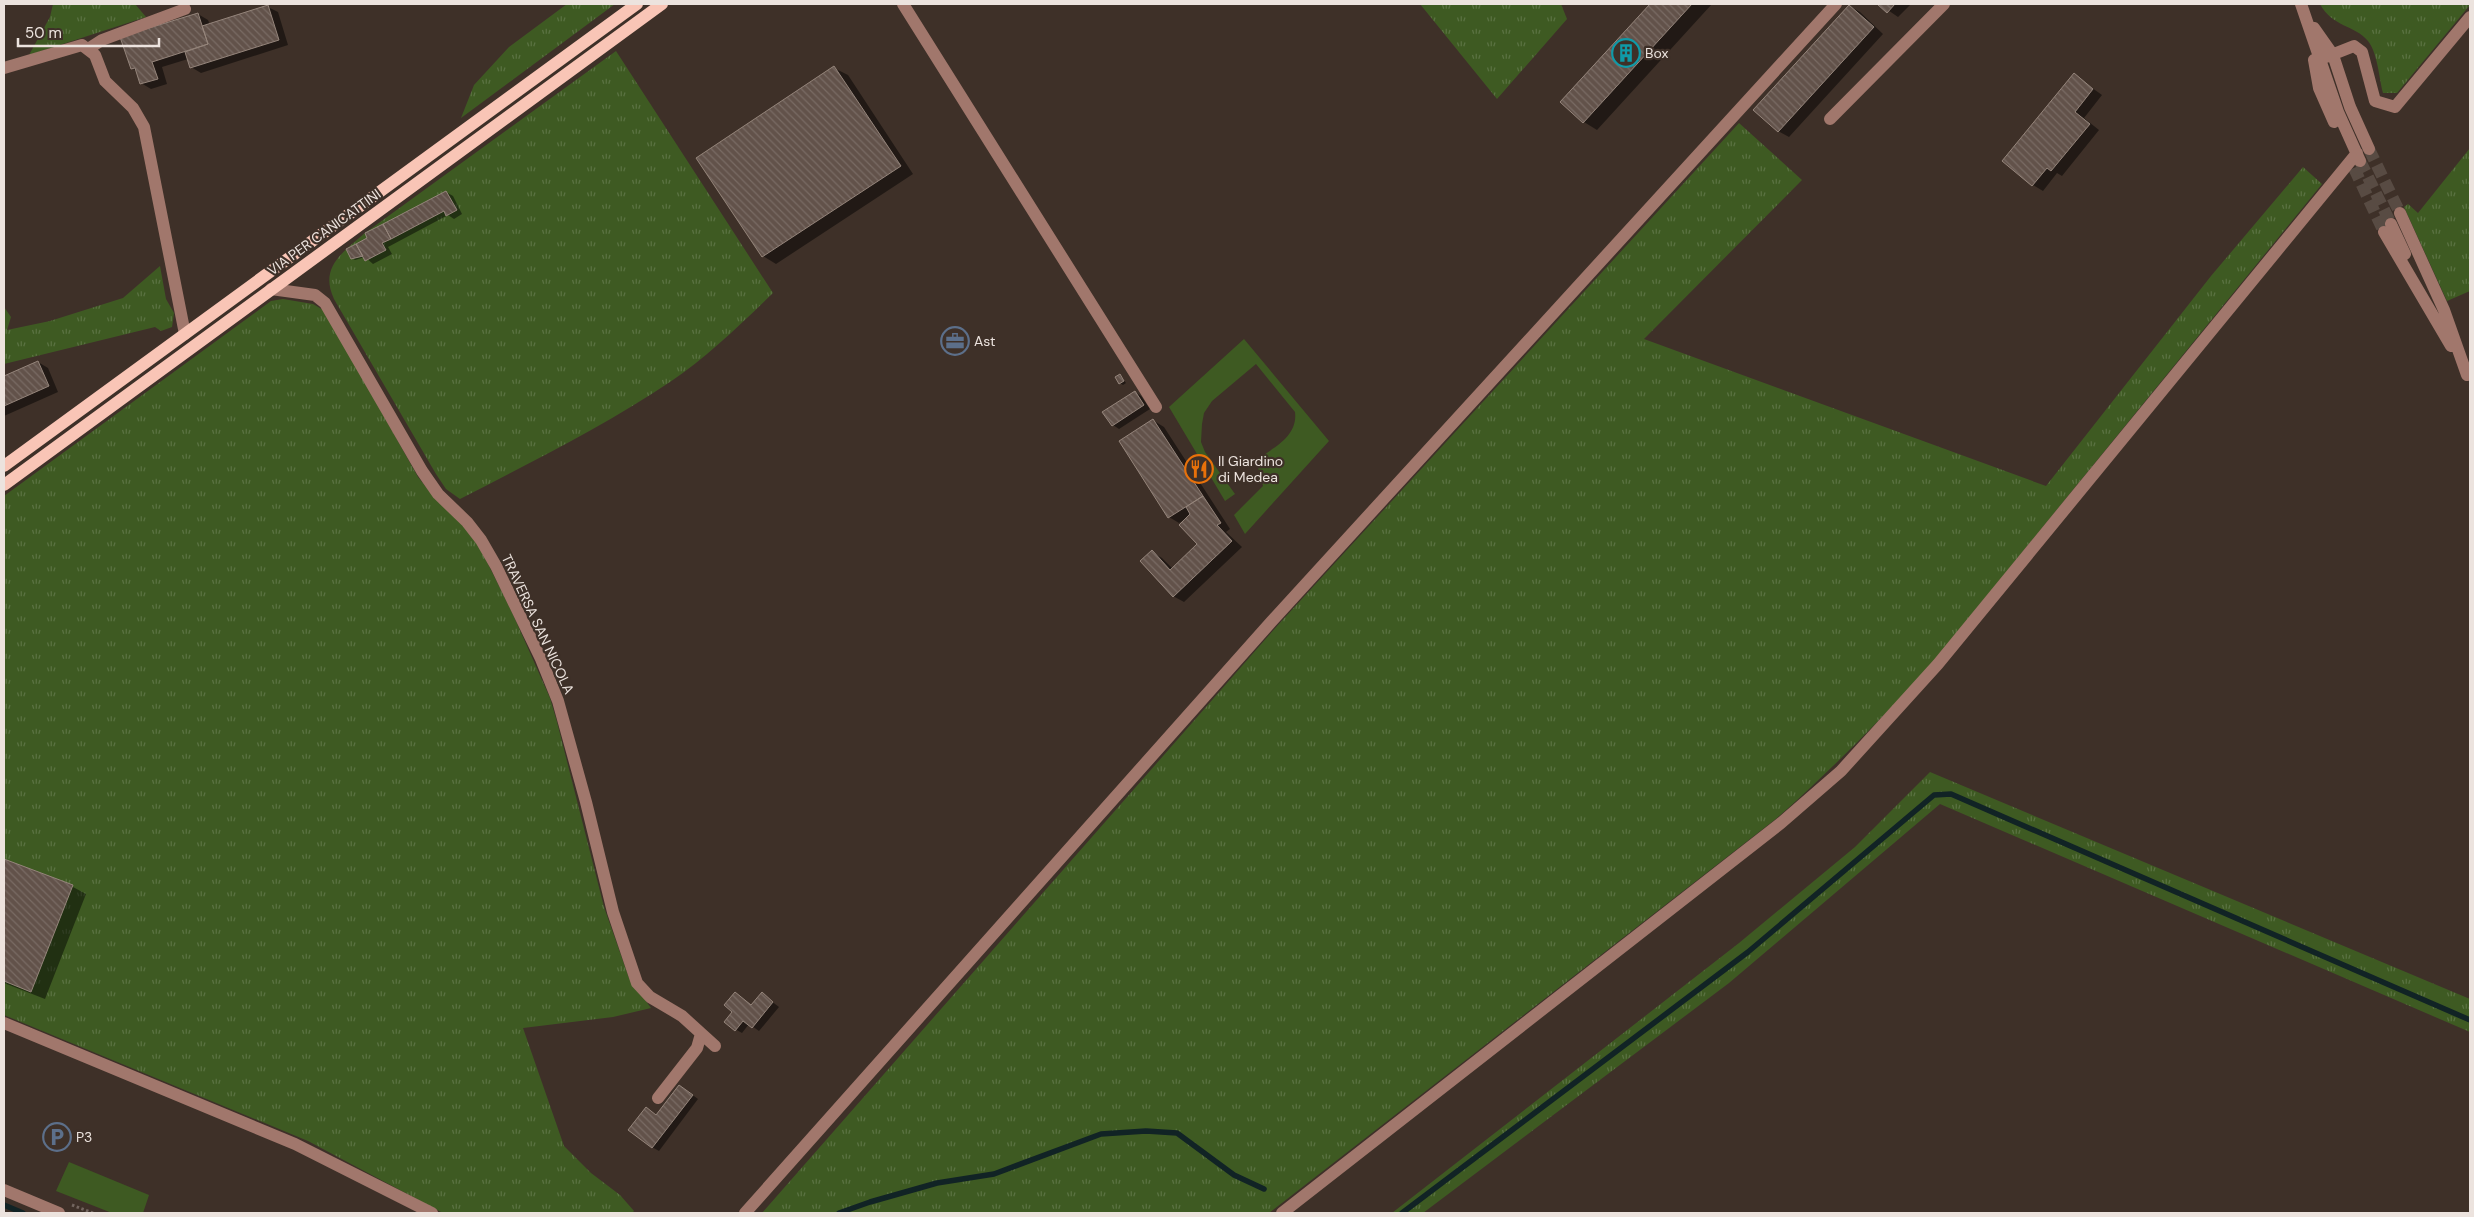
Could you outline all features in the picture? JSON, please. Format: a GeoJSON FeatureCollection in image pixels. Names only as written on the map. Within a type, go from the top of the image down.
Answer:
{"type":"FeatureCollection","features":[{"type":"Feature","properties":{"kind":"main road","name":"VIA PER CANICATTINI"},"geometry":{"type":"LineString","coordinates":[[4,466],[636,4]]}},
{"type":"Feature","properties":{"kind":"main road","name":"VIA PER CANICATTINI"},"geometry":{"type":"LineString","coordinates":[[4,485],[662,4]]}},
{"type":"Feature","properties":{"kind":"street"},"geometry":{"type":"LineString","coordinates":[[903,4],[1156,407]]}},
{"type":"Feature","properties":{"kind":"street"},"geometry":{"type":"LineString","coordinates":[[745,1213],[1271,622],[1836,4]]}},
{"type":"Feature","properties":{"kind":"street"},"geometry":{"type":"LineString","coordinates":[[1830,119],[1944,4]]}},
{"type":"Feature","properties":{"kind":"street"},"geometry":{"type":"LineString","coordinates":[[2301,4],[2355,161]]}},
{"type":"Feature","properties":{"kind":"street"},"geometry":{"type":"LineString","coordinates":[[88,49],[102,40],[185,9]]}},
{"type":"Feature","properties":{"kind":"street"},"geometry":{"type":"LineString","coordinates":[[2320,59],[2354,46],[2362,52],[2375,101],[2395,107],[2470,17]]}},
{"type":"Feature","properties":{"kind":"street"},"geometry":{"type":"LineString","coordinates":[[2307,18],[2333,54],[2350,107],[2370,149]]}},
{"type":"Feature","properties":{"kind":"street"},"geometry":{"type":"LineString","coordinates":[[2307,18],[2319,88],[2355,161]]}},
{"type":"Feature","properties":{"kind":"street"},"geometry":{"type":"LineString","coordinates":[[4,68],[82,45],[95,55],[105,81],[133,108],[144,127],[185,334]]}},
{"type":"Feature","properties":{"kind":"street"},"geometry":{"type":"LineString","coordinates":[[1282,1213],[1781,823],[1841,771],[1938,664],[2355,161]]}},
{"type":"Feature","properties":{"kind":"street"},"geometry":{"type":"LineString","coordinates":[[2400,213],[2444,310],[2469,378]]}},
{"type":"Feature","properties":{"kind":"street"},"geometry":{"type":"LineString","coordinates":[[2387,228],[2469,378]]}},
{"type":"Feature","properties":{"kind":"street","name":"TRAVERSA SAN NICOLA"},"geometry":{"type":"LineString","coordinates":[[271,289],[315,295],[325,303],[422,471],[438,494],[467,522],[485,547],[541,659],[558,701],[586,802],[613,912],[637,983],[650,997],[682,1016],[715,1046]]}},
{"type":"Feature","properties":{"kind":"street"},"geometry":{"type":"LineString","coordinates":[[4,1023],[295,1144],[432,1213]]}},
{"type":"Feature","properties":{"kind":"street"},"geometry":{"type":"LineString","coordinates":[[658,1098],[697,1048],[701,1034]]}},
{"type":"Feature","properties":{"kind":"street"},"geometry":{"type":"LineString","coordinates":[[4,1190],[59,1213]]}},
{"type":"Feature","properties":{"kind":"green space"},"geometry":{"type":"Polygon","coordinates":[[[53,4],[135,4],[146,17],[29,55],[50,17],[53,4]]]}},
{"type":"Feature","properties":{"kind":"green space"},"geometry":{"type":"Polygon","coordinates":[[[567,4],[615,4],[461,118],[474,85],[509,47],[567,4]]]}},
{"type":"Feature","properties":{"kind":"green space"},"geometry":{"type":"Polygon","coordinates":[[[1420,4],[1561,4],[1567,19],[1497,99],[1420,4]]]}},
{"type":"Feature","properties":{"kind":"green space"},"geometry":{"type":"Polygon","coordinates":[[[2320,4],[2470,5],[2397,93],[2383,93],[2376,59],[2368,41],[2357,32],[2337,22],[2325,12],[2320,4]]]}},
{"type":"Feature","properties":{"kind":"green space"},"geometry":{"type":"Polygon","coordinates":[[[616,51],[773,293],[710,351],[670,382],[593,429],[460,499],[446,489],[436,474],[334,299],[329,278],[331,269],[342,254],[365,233],[616,51]]]}},
{"type":"Feature","properties":{"kind":"green space"},"geometry":{"type":"Polygon","coordinates":[[[1739,123],[1802,180],[1644,339],[2046,486],[2211,276],[2303,167],[2322,184],[1923,674],[1870,730],[1777,818],[1269,1213],[762,1213],[1278,625],[1739,123]]]}},
{"type":"Feature","properties":{"kind":"green space"},"geometry":{"type":"Polygon","coordinates":[[[2470,148],[2470,291],[2447,301],[2404,207],[2408,204],[2418,213],[2470,148]]]}},
{"type":"Feature","properties":{"kind":"green space"},"geometry":{"type":"Polygon","coordinates":[[[160,266],[166,299],[174,313],[172,327],[161,331],[155,327],[4,364],[4,307],[11,317],[7,330],[50,321],[123,298],[160,266]]]}},
{"type":"Feature","properties":{"kind":"green space"},"geometry":{"type":"Polygon","coordinates":[[[283,299],[313,304],[325,311],[418,477],[434,497],[459,521],[479,546],[511,610],[550,698],[604,907],[629,978],[651,1008],[613,1017],[523,1028],[564,1146],[591,1173],[620,1195],[634,1211],[632,1213],[443,1213],[308,1141],[4,1015],[4,496],[271,301],[283,299]]]}},
{"type":"Feature","properties":{"kind":"green space"},"geometry":{"type":"Polygon","coordinates":[[[1244,339],[1329,441],[1245,534],[1234,515],[1263,486],[1256,460],[1277,446],[1288,435],[1293,428],[1295,412],[1256,364],[1212,401],[1204,413],[1201,442],[1205,452],[1235,494],[1225,501],[1169,407],[1244,339]]]}},
{"type":"Feature","properties":{"kind":"green space"},"geometry":{"type":"Polygon","coordinates":[[[1930,772],[2470,999],[2470,1032],[1940,804],[1729,983],[1423,1213],[1392,1213],[1739,943],[1855,847],[1930,772]]]}},
{"type":"Feature","properties":{"kind":"green space"},"geometry":{"type":"Polygon","coordinates":[[[69,1162],[149,1195],[143,1213],[112,1213],[56,1191],[69,1162]]]}},
{"type":"Feature","properties":{"kind":"building","name":"Box"},"geometry":{"type":"Polygon","coordinates":[[[1650,4],[1692,4],[1583,123],[1560,102],[1650,4]]]}},
{"type":"Feature","properties":{"kind":"building"},"geometry":{"type":"Polygon","coordinates":[[[1877,4],[1895,4],[1887,13],[1877,4]]]}},
{"type":"Feature","properties":{"kind":"building"},"geometry":{"type":"Polygon","coordinates":[[[268,5],[279,40],[190,68],[185,52],[208,44],[202,26],[268,5]]]}},
{"type":"Feature","properties":{"kind":"building"},"geometry":{"type":"Polygon","coordinates":[[[1849,5],[1874,27],[1778,132],[1753,110],[1849,5]]]}},
{"type":"Feature","properties":{"kind":"building"},"geometry":{"type":"Polygon","coordinates":[[[198,13],[208,44],[152,62],[158,79],[140,84],[135,68],[131,69],[120,37],[198,13]]]}},
{"type":"Feature","properties":{"kind":"building"},"geometry":{"type":"Polygon","coordinates":[[[834,66],[901,166],[762,257],[696,158],[834,66]]]}},
{"type":"Feature","properties":{"kind":"building"},"geometry":{"type":"Polygon","coordinates":[[[2074,73],[2093,89],[2075,112],[2090,124],[2051,171],[2047,168],[2032,186],[2002,161],[2074,73]]]}},
{"type":"Feature","properties":{"kind":"building"},"geometry":{"type":"Polygon","coordinates":[[[446,191],[457,210],[446,216],[444,211],[391,239],[383,224],[446,191]]]}},
{"type":"Feature","properties":{"kind":"building"},"geometry":{"type":"Polygon","coordinates":[[[383,224],[391,239],[382,243],[386,250],[365,261],[356,244],[367,238],[365,233],[383,224]]]}},
{"type":"Feature","properties":{"kind":"building"},"geometry":{"type":"Polygon","coordinates":[[[356,244],[363,256],[351,259],[346,249],[356,244]]]}},
{"type":"Feature","properties":{"kind":"building"},"geometry":{"type":"Polygon","coordinates":[[[38,361],[49,386],[4,406],[4,376],[38,361]]]}},
{"type":"Feature","properties":{"kind":"building"},"geometry":{"type":"Polygon","coordinates":[[[1120,374],[1124,381],[1119,384],[1115,377],[1120,374]]]}},
{"type":"Feature","properties":{"kind":"building"},"geometry":{"type":"Polygon","coordinates":[[[1135,391],[1144,405],[1112,426],[1102,412],[1135,391]]]}},
{"type":"Feature","properties":{"kind":"building"},"geometry":{"type":"Polygon","coordinates":[[[1153,419],[1203,496],[1168,518],[1119,441],[1153,419]]]}},
{"type":"Feature","properties":{"kind":"building"},"geometry":{"type":"Polygon","coordinates":[[[1203,496],[1221,523],[1217,525],[1232,541],[1173,597],[1140,561],[1152,550],[1170,570],[1197,544],[1179,525],[1190,514],[1186,507],[1203,496]]]}},
{"type":"Feature","properties":{"kind":"building"},"geometry":{"type":"Polygon","coordinates":[[[4,859],[73,885],[31,992],[4,981],[4,859]]]}},
{"type":"Feature","properties":{"kind":"building"},"geometry":{"type":"Polygon","coordinates":[[[735,992],[751,1005],[762,992],[773,1002],[752,1028],[743,1021],[735,1031],[724,1022],[732,1012],[724,1005],[735,992]]]}},
{"type":"Feature","properties":{"kind":"building"},"geometry":{"type":"Polygon","coordinates":[[[679,1085],[693,1095],[652,1148],[628,1130],[646,1107],[656,1115],[679,1085]]]}},
{"type":"Feature","properties":{"kind":"waterway"},"geometry":{"type":"LineString","coordinates":[[1402,1213],[1748,952],[1934,795],[1951,794],[2470,1020]]}},
{"type":"Feature","properties":{"kind":"waterway"},"geometry":{"type":"LineString","coordinates":[[839,1213],[937,1183],[994,1174],[1101,1134],[1146,1131],[1177,1133],[1234,1175],[1264,1189]]}},
{"type":"Feature","properties":{"kind":"waterway"},"geometry":{"type":"LineString","coordinates":[[4,1205],[23,1213]]}},
{"type":"Feature","properties":{"kind":"tunnel"},"geometry":{"type":"LineString","coordinates":[[2369,149],[2400,213]]}},
{"type":"Feature","properties":{"kind":"tunnel"},"geometry":{"type":"LineString","coordinates":[[2360,161],[2391,224]]}},
{"type":"Feature","properties":{"kind":"tunnel"},"geometry":{"type":"LineString","coordinates":[[2354,168],[2384,232]]}},
{"type":"Feature","properties":{"kind":"place","name":"Box"},"geometry":{"type":"Point","coordinates":[1626,53]}},
{"type":"Feature","properties":{"kind":"place","name":"Ast"},"geometry":{"type":"Point","coordinates":[955,341]}},
{"type":"Feature","properties":{"kind":"place","name":"Il Giardino di Medea"},"geometry":{"type":"Point","coordinates":[1199,469]}},
{"type":"Feature","properties":{"kind":"place","name":"P3"},"geometry":{"type":"Point","coordinates":[57,1137]}}]}
